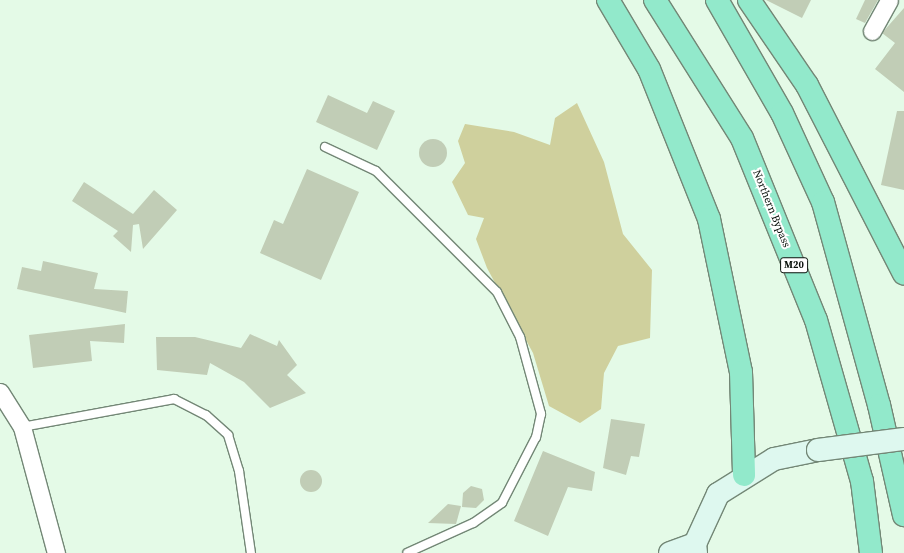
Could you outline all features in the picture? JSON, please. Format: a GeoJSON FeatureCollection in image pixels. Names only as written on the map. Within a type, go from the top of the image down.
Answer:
{"type":"FeatureCollection","features":[{"type":"Feature","properties":{"kind":"highway"},"geometry":{"type":"LineString","coordinates":[[608,0],[649,69],[709,219],[741,372],[744,475]]}},
{"type":"Feature","properties":{"kind":"highway","name":"Northern Bypass"},"geometry":{"type":"LineString","coordinates":[[655,0],[742,138],[816,320],[862,481],[870,553]]}},
{"type":"Feature","properties":{"kind":"highway"},"geometry":{"type":"LineString","coordinates":[[717,0],[782,113],[823,202],[879,405],[904,515]]}},
{"type":"Feature","properties":{"kind":"highway"},"geometry":{"type":"LineString","coordinates":[[749,0],[807,84],[904,274]]}},
{"type":"Feature","properties":{"kind":"main road"},"geometry":{"type":"LineString","coordinates":[[670,553],[695,548],[718,494],[744,475],[774,459],[818,450],[904,438]]}},
{"type":"Feature","properties":{"kind":"street"},"geometry":{"type":"LineString","coordinates":[[872,31],[889,0]]}},
{"type":"Feature","properties":{"kind":"street"},"geometry":{"type":"LineString","coordinates":[[0,392],[22,427],[56,553]]}},
{"type":"Feature","properties":{"kind":"lane"},"geometry":{"type":"LineString","coordinates":[[325,147],[376,171],[497,292],[520,337],[541,414],[536,437],[502,502],[474,523],[407,553]]}},
{"type":"Feature","properties":{"kind":"lane"},"geometry":{"type":"LineString","coordinates":[[22,427],[174,399],[206,415],[228,435],[239,470],[251,553]]}},
{"type":"Feature","properties":{"kind":"green space"},"geometry":{"type":"Polygon","coordinates":[[[577,103],[604,162],[623,234],[652,270],[650,338],[618,346],[604,373],[601,409],[580,423],[549,406],[533,353],[487,268],[476,239],[484,218],[468,215],[452,182],[465,163],[458,141],[465,124],[514,132],[550,145],[555,118],[577,103]]]}},
{"type":"Feature","properties":{"kind":"building"},"geometry":{"type":"Polygon","coordinates":[[[766,0],[811,0],[802,18],[766,0]]]}},
{"type":"Feature","properties":{"kind":"building"},"geometry":{"type":"Polygon","coordinates":[[[865,0],[878,0],[865,23],[856,19],[865,0]]]}},
{"type":"Feature","properties":{"kind":"building"},"geometry":{"type":"Polygon","coordinates":[[[904,8],[904,92],[875,69],[895,43],[882,33],[904,8]]]}},
{"type":"Feature","properties":{"kind":"building"},"geometry":{"type":"Polygon","coordinates":[[[328,95],[367,113],[373,101],[395,111],[377,150],[316,122],[328,95]]]}},
{"type":"Feature","properties":{"kind":"building"},"geometry":{"type":"Polygon","coordinates":[[[897,111],[904,111],[904,190],[881,185],[897,111]]]}},
{"type":"Feature","properties":{"kind":"building"},"geometry":{"type":"Polygon","coordinates":[[[433,139],[443,143],[447,153],[443,163],[433,167],[423,163],[419,153],[423,143],[433,139]]]}},
{"type":"Feature","properties":{"kind":"building"},"geometry":{"type":"Polygon","coordinates":[[[307,169],[359,192],[321,280],[260,253],[274,220],[283,224],[307,169]]]}},
{"type":"Feature","properties":{"kind":"building"},"geometry":{"type":"Polygon","coordinates":[[[84,182],[133,214],[154,190],[177,210],[143,249],[139,224],[133,225],[131,252],[113,236],[118,231],[72,201],[84,182]]]}},
{"type":"Feature","properties":{"kind":"building"},"geometry":{"type":"Polygon","coordinates":[[[43,261],[98,273],[94,289],[128,291],[126,313],[17,289],[22,267],[41,271],[43,261]]]}},
{"type":"Feature","properties":{"kind":"building"},"geometry":{"type":"Polygon","coordinates":[[[125,324],[124,343],[90,341],[92,361],[33,368],[29,335],[125,324]]]}},
{"type":"Feature","properties":{"kind":"building"},"geometry":{"type":"Polygon","coordinates":[[[250,334],[277,346],[279,340],[297,365],[287,375],[306,393],[270,408],[244,382],[210,363],[207,375],[157,370],[156,337],[195,337],[241,348],[250,334]]]}},
{"type":"Feature","properties":{"kind":"building"},"geometry":{"type":"Polygon","coordinates":[[[611,419],[645,424],[639,457],[631,456],[626,475],[603,468],[611,419]]]}},
{"type":"Feature","properties":{"kind":"building"},"geometry":{"type":"Polygon","coordinates":[[[543,451],[595,472],[592,491],[568,487],[548,536],[514,521],[543,451]]]}},
{"type":"Feature","properties":{"kind":"building"},"geometry":{"type":"Polygon","coordinates":[[[311,470],[319,473],[322,481],[319,489],[311,492],[303,489],[300,481],[303,473],[311,470]]]}},
{"type":"Feature","properties":{"kind":"building"},"geometry":{"type":"Polygon","coordinates":[[[471,486],[482,489],[484,500],[476,508],[462,507],[463,493],[471,486]]]}},
{"type":"Feature","properties":{"kind":"building"},"geometry":{"type":"Polygon","coordinates":[[[448,504],[461,506],[456,524],[428,523],[448,504]]]}}]}
